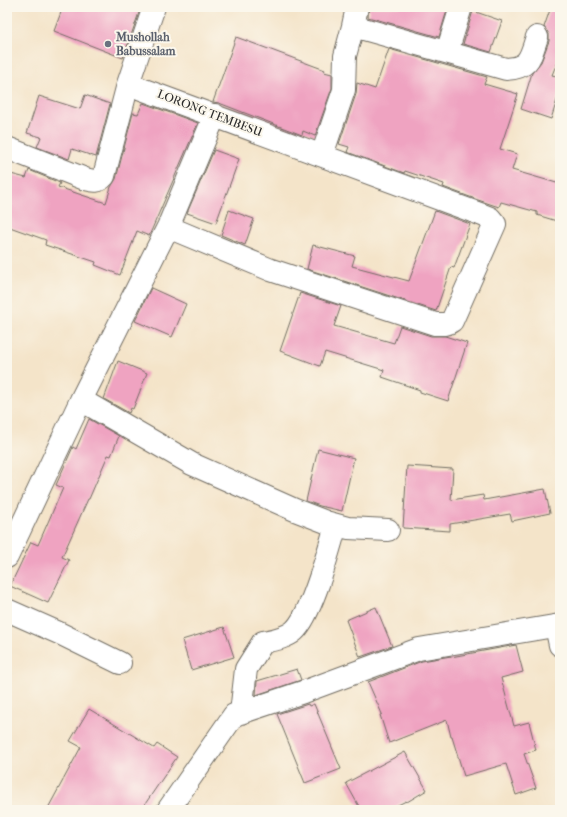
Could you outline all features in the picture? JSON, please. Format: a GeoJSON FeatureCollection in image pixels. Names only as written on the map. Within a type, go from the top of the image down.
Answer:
{"type":"FeatureCollection","features":[{"type":"Feature","properties":{"kind":"street"},"geometry":{"type":"LineString","coordinates":[[7,148],[84,179],[94,182],[100,180],[104,176],[128,84],[154,7]]}},
{"type":"Feature","properties":{"kind":"street"},"geometry":{"type":"LineString","coordinates":[[447,52],[461,7]]}},
{"type":"Feature","properties":{"kind":"street"},"geometry":{"type":"LineString","coordinates":[[322,155],[344,90],[345,56],[355,16],[447,52],[506,69],[518,69],[528,61],[537,37]]}},
{"type":"Feature","properties":{"kind":"street","name":"LORONG TEMBESU"},"geometry":{"type":"LineString","coordinates":[[128,84],[480,214],[492,220],[495,224],[452,321],[448,324],[435,324],[272,270],[168,227]]}},
{"type":"Feature","properties":{"kind":"street"},"geometry":{"type":"LineString","coordinates":[[7,557],[82,400],[168,227],[214,115]]}},
{"type":"Feature","properties":{"kind":"street"},"geometry":{"type":"LineString","coordinates":[[82,400],[192,464],[295,510],[326,522],[348,528],[388,530]]}},
{"type":"Feature","properties":{"kind":"street"},"geometry":{"type":"LineString","coordinates":[[241,713],[246,668],[263,642],[286,636],[300,624],[320,580],[336,524]]}},
{"type":"Feature","properties":{"kind":"street"},"geometry":{"type":"LineString","coordinates":[[7,610],[59,633],[120,663]]}},
{"type":"Feature","properties":{"kind":"street"},"geometry":{"type":"LineString","coordinates":[[168,810],[234,715],[419,650],[559,632]]}},
{"type":"Feature","properties":{"kind":"building","name":"Mushollah Babussalam"},"geometry":{"type":"Polygon","coordinates":[[[63,7],[141,7],[123,58],[54,31],[63,7]]]}},
{"type":"Feature","properties":{"kind":"building"},"geometry":{"type":"Polygon","coordinates":[[[369,7],[448,7],[439,37],[368,17],[369,7]]]}},
{"type":"Feature","properties":{"kind":"building"},"geometry":{"type":"Polygon","coordinates":[[[551,7],[560,7],[560,55],[552,75],[560,77],[560,91],[551,119],[521,109],[532,73],[541,62],[549,41],[549,34],[544,27],[551,7]]]}},
{"type":"Feature","properties":{"kind":"building"},"geometry":{"type":"Polygon","coordinates":[[[473,11],[502,21],[491,52],[463,44],[473,11]]]}},
{"type":"Feature","properties":{"kind":"building"},"geometry":{"type":"Polygon","coordinates":[[[236,37],[325,70],[324,72],[332,74],[332,88],[315,136],[303,131],[302,135],[213,102],[236,37]]]}},
{"type":"Feature","properties":{"kind":"building"},"geometry":{"type":"Polygon","coordinates":[[[389,49],[487,77],[484,84],[518,94],[500,149],[517,154],[512,170],[560,184],[560,222],[537,215],[537,212],[501,202],[499,207],[478,200],[443,187],[444,184],[405,171],[404,173],[347,152],[349,147],[339,144],[356,94],[357,83],[375,89],[389,49]]]}},
{"type":"Feature","properties":{"kind":"building"},"geometry":{"type":"Polygon","coordinates":[[[85,95],[110,104],[96,157],[72,149],[69,159],[37,147],[41,137],[27,133],[39,96],[80,109],[85,95]]]}},
{"type":"Feature","properties":{"kind":"building"},"geometry":{"type":"Polygon","coordinates":[[[143,103],[198,123],[149,236],[137,231],[120,275],[95,265],[96,262],[45,245],[46,240],[7,226],[7,173],[26,178],[29,170],[60,183],[58,187],[106,203],[111,187],[116,179],[133,113],[138,114],[143,103]]]}},
{"type":"Feature","properties":{"kind":"building"},"geometry":{"type":"Polygon","coordinates":[[[214,150],[239,159],[216,223],[187,213],[214,150]]]}},
{"type":"Feature","properties":{"kind":"building"},"geometry":{"type":"Polygon","coordinates":[[[229,210],[254,219],[245,245],[221,235],[229,210]]]}},
{"type":"Feature","properties":{"kind":"building"},"geometry":{"type":"Polygon","coordinates":[[[435,211],[470,224],[454,268],[451,267],[436,311],[307,269],[313,245],[355,256],[352,266],[409,281],[435,211]]]}},
{"type":"Feature","properties":{"kind":"building"},"geometry":{"type":"Polygon","coordinates":[[[151,288],[186,304],[172,337],[135,321],[151,288]]]}},
{"type":"Feature","properties":{"kind":"building"},"geometry":{"type":"Polygon","coordinates":[[[300,293],[341,306],[334,326],[394,343],[400,326],[431,336],[445,336],[467,343],[448,401],[382,377],[384,370],[325,352],[320,366],[280,351],[300,293]]]}},
{"type":"Feature","properties":{"kind":"building"},"geometry":{"type":"Polygon","coordinates":[[[118,361],[147,373],[133,409],[131,408],[129,413],[104,399],[118,361]]]}},
{"type":"Feature","properties":{"kind":"building"},"geometry":{"type":"Polygon","coordinates":[[[89,419],[119,436],[111,456],[108,455],[62,557],[69,560],[48,603],[10,586],[31,542],[38,545],[63,488],[56,485],[73,447],[76,449],[89,419]]]}},
{"type":"Feature","properties":{"kind":"building"},"geometry":{"type":"Polygon","coordinates":[[[318,449],[354,458],[342,511],[306,501],[318,449]]]}},
{"type":"Feature","properties":{"kind":"building"},"geometry":{"type":"Polygon","coordinates":[[[407,466],[453,469],[451,500],[483,495],[484,500],[545,489],[550,513],[512,521],[510,514],[450,524],[450,531],[403,528],[407,466]]]}},
{"type":"Feature","properties":{"kind":"building"},"geometry":{"type":"Polygon","coordinates":[[[376,607],[392,646],[360,657],[346,620],[376,607]]]}},
{"type":"Feature","properties":{"kind":"building"},"geometry":{"type":"Polygon","coordinates":[[[224,627],[234,657],[191,670],[182,640],[224,627]]]}},
{"type":"Feature","properties":{"kind":"building"},"geometry":{"type":"Polygon","coordinates":[[[516,645],[523,672],[501,678],[514,726],[529,722],[536,750],[524,754],[536,788],[516,795],[506,764],[464,776],[447,720],[389,743],[380,715],[382,714],[368,682],[422,661],[516,645]]]}},
{"type":"Feature","properties":{"kind":"building"},"geometry":{"type":"Polygon","coordinates":[[[297,669],[301,680],[256,695],[257,681],[297,669]]]}},
{"type":"Feature","properties":{"kind":"building"},"geometry":{"type":"Polygon","coordinates":[[[308,704],[309,706],[314,704],[341,769],[305,783],[277,714],[308,704]]]}},
{"type":"Feature","properties":{"kind":"building"},"geometry":{"type":"Polygon","coordinates":[[[89,709],[154,748],[157,744],[177,757],[141,810],[47,810],[81,747],[70,741],[89,709]]]}},
{"type":"Feature","properties":{"kind":"building"},"geometry":{"type":"Polygon","coordinates":[[[405,752],[427,790],[407,802],[406,801],[388,810],[361,810],[346,783],[405,752]]]}},
{"type":"Feature","properties":{"kind":"place","name":"Mushollah Babussalam"},"geometry":{"type":"Point","coordinates":[108,44]}}]}
